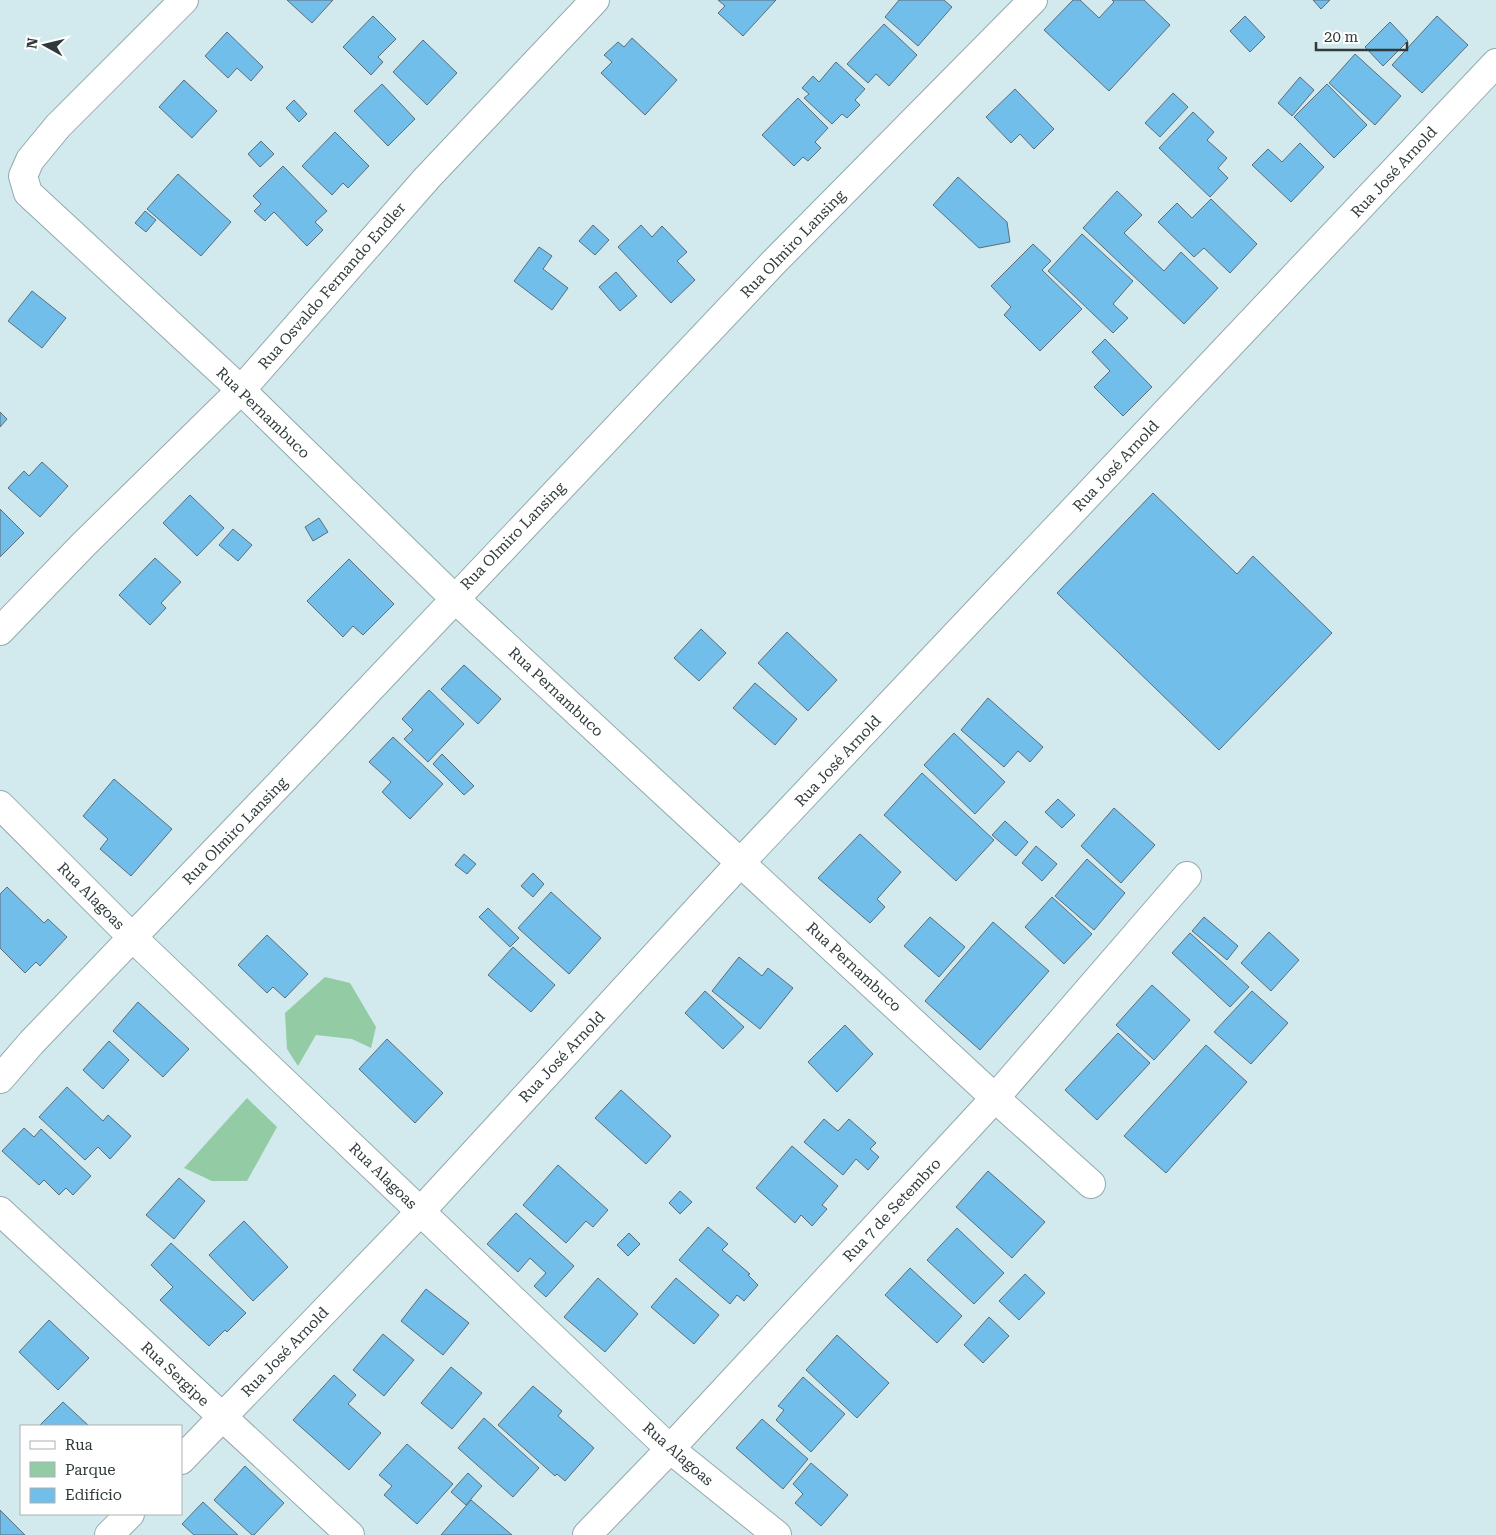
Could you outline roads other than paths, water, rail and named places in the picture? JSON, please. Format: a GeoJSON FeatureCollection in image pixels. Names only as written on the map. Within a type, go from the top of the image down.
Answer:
{"type":"FeatureCollection","features":[{"type":"Feature","properties":{"kind":"street","name":"Rua Pernambuco"},"geometry":{"type":"LineString","coordinates":[[184,0],[58,126],[30,160],[23,176],[28,194],[241,390],[454,598],[995,1098],[1091,1184]]}},
{"type":"Feature","properties":{"kind":"street","name":"Rua Osvaldo Fernando Endler"},"geometry":{"type":"LineString","coordinates":[[0,631],[84,544],[241,390],[427,178],[595,0]]}},
{"type":"Feature","properties":{"kind":"street","name":"Rua Olmiro Lansing"},"geometry":{"type":"LineString","coordinates":[[0,1079],[32,1042],[775,262],[1033,0]]}},
{"type":"Feature","properties":{"kind":"street","name":"Rua José Arnold"},"geometry":{"type":"LineString","coordinates":[[182,1459],[420,1212],[741,862],[1496,63]]}},
{"type":"Feature","properties":{"kind":"street","name":"Rua Alagoas"},"geometry":{"type":"LineString","coordinates":[[0,805],[133,938],[670,1449],[777,1535]]}},
{"type":"Feature","properties":{"kind":"street","name":"Rua 7 de Setembro"},"geometry":{"type":"LineString","coordinates":[[587,1535],[670,1449],[995,1098],[1187,876]]}},
{"type":"Feature","properties":{"kind":"street","name":"Rua Sergipe"},"geometry":{"type":"LineString","coordinates":[[0,1211],[350,1535]]}},
{"type":"Feature","properties":{"kind":"street"},"geometry":{"type":"LineString","coordinates":[[109,1535],[129,1515]]}}]}
